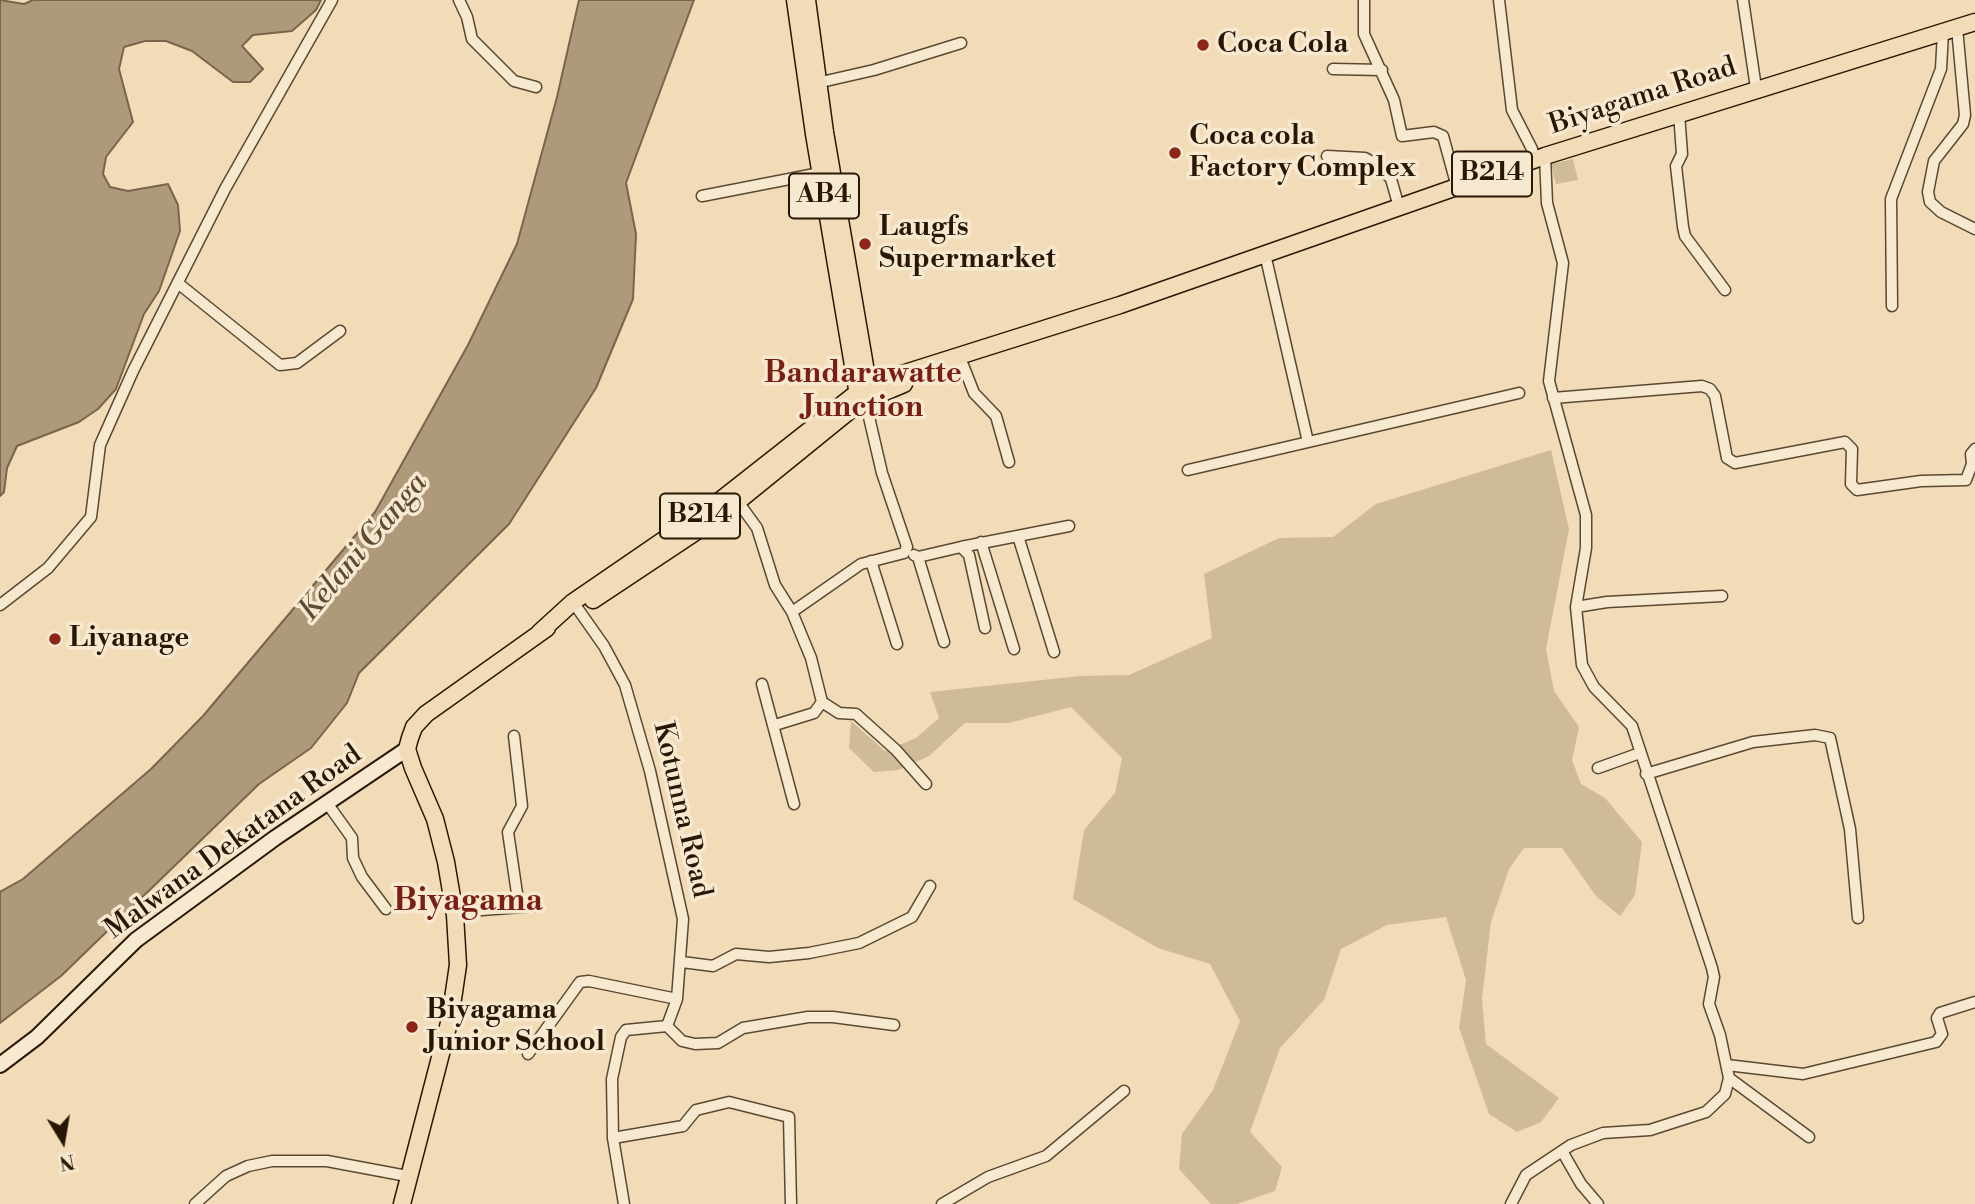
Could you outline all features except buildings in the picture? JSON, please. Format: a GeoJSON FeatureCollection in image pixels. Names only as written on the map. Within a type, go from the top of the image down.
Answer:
{"type":"FeatureCollection","features":[{"type":"Feature","properties":{"kind":"main road","name":"AB4"},"geometry":{"type":"LineString","coordinates":[[795,0],[864,395]]}},
{"type":"Feature","properties":{"kind":"main road","name":"AB4"},"geometry":{"type":"LineString","coordinates":[[807,0],[826,172]]}},
{"type":"Feature","properties":{"kind":"main road","name":"Biyagama Road"},"geometry":{"type":"LineString","coordinates":[[864,395],[963,365],[1013,341],[1539,158],[1756,88],[1975,22]]}},
{"type":"Feature","properties":{"kind":"main road","name":"Biyagama Road"},"geometry":{"type":"LineString","coordinates":[[864,395],[984,346],[1013,341]]}},
{"type":"Feature","properties":{"kind":"main road","name":"B214"},"geometry":{"type":"LineString","coordinates":[[407,749],[414,727],[426,714],[734,497],[864,395]]}},
{"type":"Feature","properties":{"kind":"main road","name":"Malwana Dekatana Road"},"geometry":{"type":"LineString","coordinates":[[0,1065],[37,1037],[136,940],[407,749]]}},
{"type":"Feature","properties":{"kind":"main road"},"geometry":{"type":"LineString","coordinates":[[402,1204],[455,994],[458,965],[455,912],[441,838],[407,749]]}},
{"type":"Feature","properties":{"kind":"street"},"geometry":{"type":"LineString","coordinates":[[0,605],[48,568],[91,517],[100,445],[225,190],[332,0]]}},
{"type":"Feature","properties":{"kind":"street"},"geometry":{"type":"LineString","coordinates":[[459,0],[472,39],[514,81],[536,87]]}},
{"type":"Feature","properties":{"kind":"street"},"geometry":{"type":"LineString","coordinates":[[1499,0],[1513,110],[1539,158],[1547,203],[1563,263],[1549,381],[1580,482],[1586,514],[1587,548],[1576,607],[1578,643],[1586,678],[1627,718],[1664,821],[1712,968],[1714,977],[1709,1004],[1729,1078],[1725,1094],[1706,1112],[1650,1130],[1603,1133],[1562,1151],[1526,1175],[1511,1204]]}},
{"type":"Feature","properties":{"kind":"street"},"geometry":{"type":"LineString","coordinates":[[1743,0],[1756,88]]}},
{"type":"Feature","properties":{"kind":"street"},"geometry":{"type":"LineString","coordinates":[[1364,1],[1364,34],[1382,70],[1402,136],[1434,132],[1443,136],[1457,187]]}},
{"type":"Feature","properties":{"kind":"street"},"geometry":{"type":"LineString","coordinates":[[1950,30],[1965,115],[1963,124],[1934,160],[1928,192],[1930,202],[1941,212],[1975,229]]}},
{"type":"Feature","properties":{"kind":"street"},"geometry":{"type":"LineString","coordinates":[[1892,306],[1891,199],[1941,69],[1950,30]]}},
{"type":"Feature","properties":{"kind":"street"},"geometry":{"type":"LineString","coordinates":[[817,83],[961,43]]}},
{"type":"Feature","properties":{"kind":"street"},"geometry":{"type":"LineString","coordinates":[[1333,69],[1382,70]]}},
{"type":"Feature","properties":{"kind":"street"},"geometry":{"type":"LineString","coordinates":[[1679,113],[1682,154],[1676,166],[1685,236],[1725,290]]}},
{"type":"Feature","properties":{"kind":"street"},"geometry":{"type":"LineString","coordinates":[[1327,156],[1365,158],[1381,167],[1391,179],[1399,207]]}},
{"type":"Feature","properties":{"kind":"street"},"geometry":{"type":"LineString","coordinates":[[702,196],[826,172]]}},
{"type":"Feature","properties":{"kind":"street"},"geometry":{"type":"LineString","coordinates":[[1265,254],[1308,442]]}},
{"type":"Feature","properties":{"kind":"street"},"geometry":{"type":"LineString","coordinates":[[179,284],[280,365],[297,363],[340,331]]}},
{"type":"Feature","properties":{"kind":"street"},"geometry":{"type":"LineString","coordinates":[[963,365],[974,393],[996,416],[1009,462]]}},
{"type":"Feature","properties":{"kind":"street"},"geometry":{"type":"LineString","coordinates":[[1553,398],[1702,386],[1710,389],[1715,396],[1727,458],[1735,463],[1845,442],[1853,449],[1851,484],[1857,491],[1920,481],[1966,480],[1972,464],[1971,454],[1975,449]]}},
{"type":"Feature","properties":{"kind":"street"},"geometry":{"type":"LineString","coordinates":[[1188,470],[1519,393]]}},
{"type":"Feature","properties":{"kind":"street"},"geometry":{"type":"LineString","coordinates":[[864,395],[882,473],[906,543],[905,551]]}},
{"type":"Feature","properties":{"kind":"street"},"geometry":{"type":"LineString","coordinates":[[734,497],[757,528],[775,585],[792,612],[811,658],[822,702],[839,713],[856,714],[896,750],[926,784]]}},
{"type":"Feature","properties":{"kind":"street"},"geometry":{"type":"LineString","coordinates":[[792,612],[832,582],[871,561],[905,551],[918,557],[1069,526]]}},
{"type":"Feature","properties":{"kind":"street"},"geometry":{"type":"LineString","coordinates":[[1018,536],[1054,652]]}},
{"type":"Feature","properties":{"kind":"street"},"geometry":{"type":"LineString","coordinates":[[981,542],[1014,649]]}},
{"type":"Feature","properties":{"kind":"street"},"geometry":{"type":"LineString","coordinates":[[961,547],[970,555],[985,628]]}},
{"type":"Feature","properties":{"kind":"street"},"geometry":{"type":"LineString","coordinates":[[918,557],[944,642]]}},
{"type":"Feature","properties":{"kind":"street"},"geometry":{"type":"LineString","coordinates":[[871,561],[897,644]]}},
{"type":"Feature","properties":{"kind":"street"},"geometry":{"type":"LineString","coordinates":[[1576,607],[1608,602],[1723,596]]}},
{"type":"Feature","properties":{"kind":"street","name":"Kotunna Road"},"geometry":{"type":"LineString","coordinates":[[576,606],[616,666],[637,721],[681,895],[682,962],[677,999],[667,1026]]}},
{"type":"Feature","properties":{"kind":"street"},"geometry":{"type":"LineString","coordinates":[[762,684],[794,804]]}},
{"type":"Feature","properties":{"kind":"street"},"geometry":{"type":"LineString","coordinates":[[775,725],[814,713],[822,702]]}},
{"type":"Feature","properties":{"kind":"street"},"geometry":{"type":"LineString","coordinates":[[1646,774],[1753,742],[1815,735],[1830,738],[1850,829],[1857,918]]}},
{"type":"Feature","properties":{"kind":"street"},"geometry":{"type":"LineString","coordinates":[[514,736],[522,806],[508,832],[519,907]]}},
{"type":"Feature","properties":{"kind":"street"},"geometry":{"type":"LineString","coordinates":[[1598,768],[1640,753]]}},
{"type":"Feature","properties":{"kind":"street"},"geometry":{"type":"LineString","coordinates":[[327,803],[352,838],[353,858],[362,877],[386,909]]}},
{"type":"Feature","properties":{"kind":"street"},"geometry":{"type":"LineString","coordinates":[[682,962],[713,966],[736,954],[769,957],[809,953],[859,943],[912,916],[930,886]]}},
{"type":"Feature","properties":{"kind":"street"},"geometry":{"type":"LineString","coordinates":[[455,912],[535,906]]}},
{"type":"Feature","properties":{"kind":"street"},"geometry":{"type":"LineString","coordinates":[[528,1054],[580,982],[589,981],[677,999]]}},
{"type":"Feature","properties":{"kind":"street"},"geometry":{"type":"LineString","coordinates":[[1727,1065],[1803,1074],[1936,1042],[1942,1034],[1937,1018],[1940,1013],[1975,1002]]}},
{"type":"Feature","properties":{"kind":"street"},"geometry":{"type":"LineString","coordinates":[[624,1204],[613,1138],[612,1079],[621,1038],[626,1030],[667,1026],[682,1041],[695,1044],[718,1042],[743,1028],[808,1017],[833,1017],[894,1025]]}},
{"type":"Feature","properties":{"kind":"street"},"geometry":{"type":"LineString","coordinates":[[1729,1078],[1809,1137]]}},
{"type":"Feature","properties":{"kind":"street"},"geometry":{"type":"LineString","coordinates":[[942,1204],[988,1178],[1046,1156],[1124,1091]]}},
{"type":"Feature","properties":{"kind":"street"},"geometry":{"type":"LineString","coordinates":[[613,1138],[683,1126],[696,1110],[729,1102],[789,1117],[791,1204]]}},
{"type":"Feature","properties":{"kind":"street"},"geometry":{"type":"LineString","coordinates":[[1562,1151],[1581,1184],[1598,1204]]}},
{"type":"Feature","properties":{"kind":"street"},"geometry":{"type":"LineString","coordinates":[[195,1204],[226,1176],[248,1166],[272,1161],[327,1160],[407,1176]]}},
{"type":"Feature","properties":{"kind":"shaded area"},"geometry":{"type":"Polygon","coordinates":[[[1573,159],[1578,180],[1556,184],[1551,164],[1573,159]]]}},
{"type":"Feature","properties":{"kind":"shaded area"},"geometry":{"type":"Polygon","coordinates":[[[1551,450],[1569,529],[1546,649],[1554,691],[1579,727],[1572,760],[1581,784],[1605,798],[1642,842],[1635,895],[1620,916],[1596,896],[1562,848],[1524,848],[1509,869],[1491,922],[1482,999],[1486,1044],[1559,1098],[1541,1122],[1517,1132],[1489,1114],[1459,1028],[1466,980],[1446,917],[1387,925],[1341,949],[1324,1000],[1280,1048],[1250,1132],[1282,1167],[1275,1191],[1237,1204],[1211,1204],[1179,1169],[1182,1134],[1213,1090],[1240,1021],[1210,964],[1158,948],[1073,899],[1084,830],[1115,793],[1122,758],[1071,707],[1009,723],[965,723],[929,756],[898,770],[874,772],[849,748],[851,721],[885,751],[916,738],[939,718],[930,692],[1080,676],[1129,675],[1212,638],[1204,574],[1279,538],[1333,537],[1376,504],[1551,450]]]}},
{"type":"Feature","properties":{"kind":"water"},"geometry":{"type":"Polygon","coordinates":[[[0,0],[24,4],[33,0],[321,0],[316,10],[292,31],[253,35],[242,46],[263,69],[250,82],[233,82],[192,51],[166,41],[145,41],[124,47],[119,69],[133,122],[106,157],[103,174],[110,187],[128,191],[168,184],[178,205],[180,231],[159,291],[144,314],[116,389],[98,409],[79,422],[17,446],[7,468],[4,492],[0,496],[0,0]]]}},
{"type":"Feature","properties":{"kind":"water","name":"Kelani Ganga"},"geometry":{"type":"Polygon","coordinates":[[[579,0],[694,0],[626,183],[636,234],[633,299],[596,388],[509,524],[359,673],[347,703],[311,748],[259,784],[61,976],[0,1023],[0,892],[23,879],[151,769],[203,716],[375,512],[468,345],[517,244],[557,97],[579,0]]]}},
{"type":"Feature","properties":{"kind":"place","name":"Coca Cola"},"geometry":{"type":"Point","coordinates":[1203,45]}},
{"type":"Feature","properties":{"kind":"place","name":"Coca cola Factory Complex"},"geometry":{"type":"Point","coordinates":[1175,153]}},
{"type":"Feature","properties":{"kind":"place","name":"Laugfs Supermarket"},"geometry":{"type":"Point","coordinates":[865,244]}},
{"type":"Feature","properties":{"kind":"place","name":"Liyanage"},"geometry":{"type":"Point","coordinates":[55,639]}},
{"type":"Feature","properties":{"kind":"place","name":"Biyagama Junior School"},"geometry":{"type":"Point","coordinates":[412,1027]}},
{"type":"Feature","properties":{"kind":"district","name":"Bandarawatte Junction"},"geometry":{"type":"Point","coordinates":[863,392]}},
{"type":"Feature","properties":{"kind":"district","name":"Biyagama"},"geometry":{"type":"Point","coordinates":[468,902]}}]}
